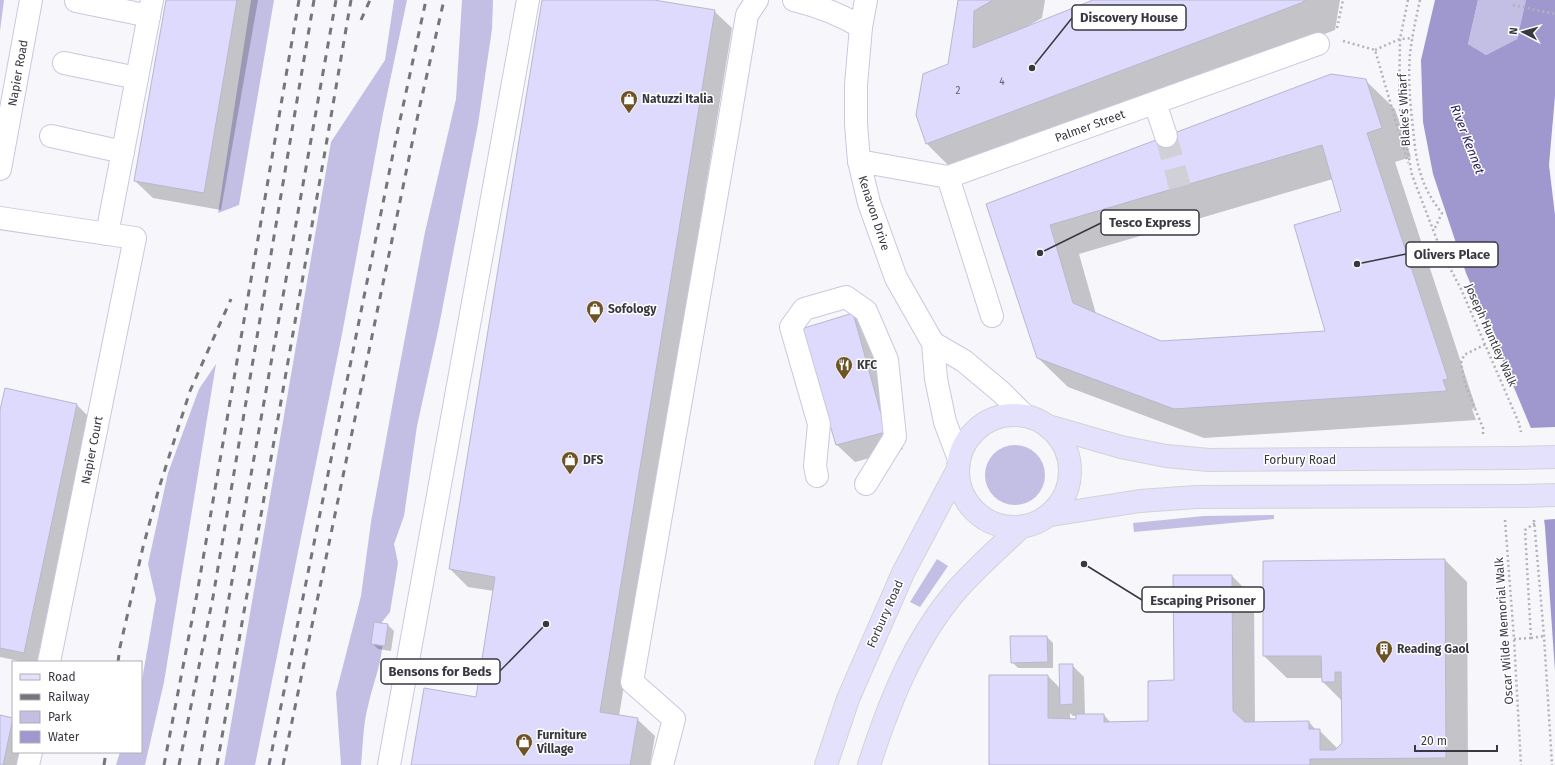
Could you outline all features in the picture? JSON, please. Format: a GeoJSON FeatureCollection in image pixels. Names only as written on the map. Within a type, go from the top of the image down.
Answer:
{"type":"FeatureCollection","features":[{"type":"Feature","properties":{"kind":"main road"},"geometry":{"type":"LineString","coordinates":[[1009,415],[1025,416],[1048,426],[1059,437],[1067,451],[1070,466],[1070,479],[1067,491],[1060,504],[1051,514],[1036,523],[1020,528],[1002,526],[986,520],[974,511],[965,498],[960,484],[959,464],[965,444],[975,431],[988,422],[1009,415]]}},
{"type":"Feature","properties":{"kind":"main road","name":"Forbury Road"},"geometry":{"type":"LineString","coordinates":[[1048,426],[1121,447],[1166,456],[1209,460],[1555,457]]}},
{"type":"Feature","properties":{"kind":"main road","name":"Forbury Road"},"geometry":{"type":"LineString","coordinates":[[826,765],[848,699],[903,573],[959,464]]}},
{"type":"Feature","properties":{"kind":"main road"},"geometry":{"type":"LineString","coordinates":[[1051,514],[1133,502],[1196,497],[1555,495]]}},
{"type":"Feature","properties":{"kind":"main road"},"geometry":{"type":"LineString","coordinates":[[869,765],[892,698],[905,670],[919,646],[955,593],[977,568],[1020,528]]}},
{"type":"Feature","properties":{"kind":"street","name":"Napier Road"},"geometry":{"type":"LineString","coordinates":[[0,169],[31,0]]}},
{"type":"Feature","properties":{"kind":"street"},"geometry":{"type":"LineString","coordinates":[[389,765],[528,0]]}},
{"type":"Feature","properties":{"kind":"street"},"geometry":{"type":"LineString","coordinates":[[662,765],[674,719],[632,682],[747,15],[757,0]]}},
{"type":"Feature","properties":{"kind":"street"},"geometry":{"type":"LineString","coordinates":[[794,0],[814,5],[849,19],[861,27]]}},
{"type":"Feature","properties":{"kind":"street","name":"Kenavon Drive"},"geometry":{"type":"LineString","coordinates":[[866,0],[861,27],[856,84],[856,124],[859,161],[869,203],[896,278],[933,343],[936,380],[945,422],[959,464]]}},
{"type":"Feature","properties":{"kind":"street"},"geometry":{"type":"LineString","coordinates":[[0,218],[107,234],[150,8],[76,1]]}},
{"type":"Feature","properties":{"kind":"street","name":"Palmer Street"},"geometry":{"type":"LineString","coordinates":[[859,161],[948,177],[1318,44]]}},
{"type":"Feature","properties":{"kind":"street"},"geometry":{"type":"LineString","coordinates":[[64,63],[137,78]]}},
{"type":"Feature","properties":{"kind":"street"},"geometry":{"type":"LineString","coordinates":[[1155,103],[1166,136]]}},
{"type":"Feature","properties":{"kind":"street"},"geometry":{"type":"LineString","coordinates":[[51,136],[123,152]]}},
{"type":"Feature","properties":{"kind":"street"},"geometry":{"type":"LineString","coordinates":[[948,177],[992,316]]}},
{"type":"Feature","properties":{"kind":"street","name":"Napier Court"},"geometry":{"type":"LineString","coordinates":[[49,661],[135,238],[107,234]]}},
{"type":"Feature","properties":{"kind":"street"},"geometry":{"type":"LineString","coordinates":[[817,476],[815,466],[820,424],[791,327],[804,309],[846,297],[866,311],[887,360],[894,437],[866,484]]}},
{"type":"Feature","properties":{"kind":"street"},"geometry":{"type":"LineString","coordinates":[[933,343],[964,361],[1001,392],[1025,416]]}},
{"type":"Feature","properties":{"kind":"street"},"geometry":{"type":"LineString","coordinates":[[28,765],[31,753]]}},
{"type":"Feature","properties":{"kind":"path","name":"Joseph Huntley Walk"},"geometry":{"type":"LineString","coordinates":[[1408,0],[1400,39],[1399,103],[1412,175],[1442,253],[1461,289],[1520,422]]}},
{"type":"Feature","properties":{"kind":"path","name":"Blake's Wharf"},"geometry":{"type":"LineString","coordinates":[[1420,0],[1410,54],[1410,103],[1416,158],[1424,186],[1431,200],[1442,213],[1434,230]]}},
{"type":"Feature","properties":{"kind":"path"},"geometry":{"type":"LineString","coordinates":[[1513,5],[1555,14]]}},
{"type":"Feature","properties":{"kind":"path"},"geometry":{"type":"LineString","coordinates":[[1342,41],[1375,50],[1400,39],[1413,38]]}},
{"type":"Feature","properties":{"kind":"path"},"geometry":{"type":"LineString","coordinates":[[1375,50],[1412,175]]}},
{"type":"Feature","properties":{"kind":"path"},"geometry":{"type":"LineString","coordinates":[[1485,458],[1483,428],[1465,384],[1461,364],[1464,355],[1486,344]]}},
{"type":"Feature","properties":{"kind":"path","name":"Oscar Wilde Memorial Walk"},"geometry":{"type":"LineString","coordinates":[[1512,496],[1514,639],[1522,765]]}},
{"type":"Feature","properties":{"kind":"path"},"geometry":{"type":"LineString","coordinates":[[1531,638],[1525,530],[1534,523],[1544,636],[1552,765]]}},
{"type":"Feature","properties":{"kind":"path"},"geometry":{"type":"LineString","coordinates":[[1514,639],[1544,636]]}},
{"type":"Feature","properties":{"kind":"green space"},"geometry":{"type":"Polygon","coordinates":[[[0,0],[4,0],[0,31],[0,0]]]}},
{"type":"Feature","properties":{"kind":"green space"},"geometry":{"type":"Polygon","coordinates":[[[251,0],[274,0],[239,205],[218,213],[251,0]]]}},
{"type":"Feature","properties":{"kind":"green space"},"geometry":{"type":"Polygon","coordinates":[[[394,0],[407,0],[383,114],[342,334],[255,765],[224,765],[331,142],[385,60],[394,0]]]}},
{"type":"Feature","properties":{"kind":"green space"},"geometry":{"type":"Polygon","coordinates":[[[462,0],[493,0],[492,29],[478,124],[439,326],[417,426],[404,516],[394,544],[398,563],[390,612],[382,622],[383,634],[381,655],[366,713],[361,765],[341,765],[336,693],[361,596],[371,522],[425,232],[456,99],[462,0]]]}},
{"type":"Feature","properties":{"kind":"green space"},"geometry":{"type":"Polygon","coordinates":[[[1478,0],[1526,0],[1517,39],[1486,55],[1468,44],[1478,0]]]}},
{"type":"Feature","properties":{"kind":"green space"},"geometry":{"type":"Polygon","coordinates":[[[216,364],[164,682],[145,765],[116,765],[120,753],[142,753],[142,680],[156,599],[148,564],[168,473],[199,389],[216,364]]]}},
{"type":"Feature","properties":{"kind":"green space"},"geometry":{"type":"Polygon","coordinates":[[[1015,445],[1032,450],[1040,458],[1045,475],[1040,492],[1032,500],[1015,505],[998,500],[990,492],[985,475],[990,458],[998,450],[1015,445]]]}},
{"type":"Feature","properties":{"kind":"green space"},"geometry":{"type":"Polygon","coordinates":[[[1274,515],[1274,519],[1134,532],[1133,523],[1204,516],[1274,515]]]}},
{"type":"Feature","properties":{"kind":"green space"},"geometry":{"type":"Polygon","coordinates":[[[937,559],[948,566],[920,607],[910,602],[937,559]]]}},
{"type":"Feature","properties":{"kind":"water","name":"River Kennet"},"geometry":{"type":"Polygon","coordinates":[[[1435,0],[1478,0],[1468,44],[1486,55],[1517,39],[1526,0],[1555,0],[1555,96],[1549,165],[1555,215],[1555,671],[1545,527],[1533,433],[1466,273],[1433,174],[1423,122],[1421,60],[1435,0]]]}},
{"type":"Feature","properties":{"kind":"pier"},"geometry":{"type":"Polygon","coordinates":[[[1555,427],[1555,519],[1542,520],[1532,434],[1529,428],[1555,427]]]}},
{"type":"Feature","properties":{"kind":"building"},"geometry":{"type":"Polygon","coordinates":[[[166,0],[237,0],[204,193],[134,181],[166,0]]]}},
{"type":"Feature","properties":{"kind":"building"},"geometry":{"type":"Polygon","coordinates":[[[542,0],[654,0],[715,10],[600,712],[638,718],[630,765],[411,765],[424,688],[476,697],[495,577],[449,569],[542,0]]]}},
{"type":"Feature","properties":{"kind":"building"},"geometry":{"type":"Polygon","coordinates":[[[958,0],[993,0],[974,11],[973,48],[1093,0],[1306,0],[926,144],[916,115],[923,74],[948,64],[958,0]]]}},
{"type":"Feature","properties":{"kind":"building"},"geometry":{"type":"Polygon","coordinates":[[[1331,74],[1366,79],[1382,128],[1367,133],[1448,379],[1443,380],[1447,391],[1174,409],[1037,358],[986,204],[1331,74]],[[1322,145],[1050,225],[1073,303],[1161,341],[1325,331],[1294,225],[1341,211],[1322,145]]]}},
{"type":"Feature","properties":{"kind":"building","name":"KFC"},"geometry":{"type":"Polygon","coordinates":[[[853,313],[886,432],[836,445],[801,329],[853,313]]]}},
{"type":"Feature","properties":{"kind":"building"},"geometry":{"type":"Polygon","coordinates":[[[5,388],[77,404],[24,653],[0,648],[0,410],[5,388]]]}},
{"type":"Feature","properties":{"kind":"building","name":"Reading Gaol"},"geometry":{"type":"Polygon","coordinates":[[[1445,559],[1446,758],[1310,759],[1310,765],[989,765],[989,675],[1048,675],[1048,718],[1076,719],[1076,714],[1104,714],[1104,722],[1148,721],[1148,681],[1174,680],[1173,575],[1232,575],[1233,711],[1245,722],[1309,721],[1309,729],[1320,729],[1320,750],[1335,750],[1342,743],[1341,672],[1335,672],[1335,682],[1322,682],[1321,656],[1263,656],[1263,561],[1445,559]]]}},
{"type":"Feature","properties":{"kind":"building"},"geometry":{"type":"Polygon","coordinates":[[[374,622],[388,624],[385,646],[371,644],[374,622]]]}},
{"type":"Feature","properties":{"kind":"building"},"geometry":{"type":"Polygon","coordinates":[[[1010,636],[1047,636],[1048,662],[1011,663],[1010,636]]]}},
{"type":"Feature","properties":{"kind":"building"},"geometry":{"type":"Polygon","coordinates":[[[1059,664],[1073,664],[1073,704],[1060,705],[1059,664]]]}},
{"type":"Feature","properties":{"kind":"building"},"geometry":{"type":"Polygon","coordinates":[[[0,715],[12,718],[12,723],[3,765],[0,765],[0,715]]]}},
{"type":"Feature","properties":{"kind":"tunnel"},"geometry":{"type":"LineString","coordinates":[[1166,136],[1180,187]]}},
{"type":"Feature","properties":{"kind":"railway"},"geometry":{"type":"LineString","coordinates":[[164,765],[197,594],[299,0]]}},
{"type":"Feature","properties":{"kind":"railway"},"geometry":{"type":"LineString","coordinates":[[179,765],[213,597],[314,0]]}},
{"type":"Feature","properties":{"kind":"railway"},"geometry":{"type":"LineString","coordinates":[[199,765],[336,0]]}},
{"type":"Feature","properties":{"kind":"railway"},"geometry":{"type":"LineString","coordinates":[[217,765],[351,0]]}},
{"type":"Feature","properties":{"kind":"railway"},"geometry":{"type":"LineString","coordinates":[[361,20],[370,0]]}},
{"type":"Feature","properties":{"kind":"railway"},"geometry":{"type":"LineString","coordinates":[[269,765],[397,134],[426,0]]}},
{"type":"Feature","properties":{"kind":"railway"},"geometry":{"type":"LineString","coordinates":[[283,765],[420,105],[444,0]]}},
{"type":"Feature","properties":{"kind":"railway"},"geometry":{"type":"LineString","coordinates":[[118,661],[143,547],[159,488],[190,391],[231,299]]}},
{"type":"Feature","properties":{"kind":"railway"},"geometry":{"type":"LineString","coordinates":[[104,765],[106,753]]}},
{"type":"Feature","properties":{"kind":"place","name":"Discovery House"},"geometry":{"type":"Point","coordinates":[1032,68]}},
{"type":"Feature","properties":{"kind":"place","name":"Natuzzi Italia"},"geometry":{"type":"Point","coordinates":[629,114]}},
{"type":"Feature","properties":{"kind":"place","name":"Tesco Express"},"geometry":{"type":"Point","coordinates":[1040,253]}},
{"type":"Feature","properties":{"kind":"place","name":"Olivers Place"},"geometry":{"type":"Point","coordinates":[1357,264]}},
{"type":"Feature","properties":{"kind":"place","name":"Sofology"},"geometry":{"type":"Point","coordinates":[595,324]}},
{"type":"Feature","properties":{"kind":"place","name":"KFC"},"geometry":{"type":"Point","coordinates":[844,380]}},
{"type":"Feature","properties":{"kind":"place","name":"DFS"},"geometry":{"type":"Point","coordinates":[570,475]}},
{"type":"Feature","properties":{"kind":"place","name":"Escaping Prisoner"},"geometry":{"type":"Point","coordinates":[1084,564]}},
{"type":"Feature","properties":{"kind":"place","name":"Bensons for Beds"},"geometry":{"type":"Point","coordinates":[546,624]}},
{"type":"Feature","properties":{"kind":"place","name":"Reading Gaol"},"geometry":{"type":"Point","coordinates":[1384,664]}},
{"type":"Feature","properties":{"kind":"place","name":"Furniture Village"},"geometry":{"type":"Point","coordinates":[524,757]}}]}
